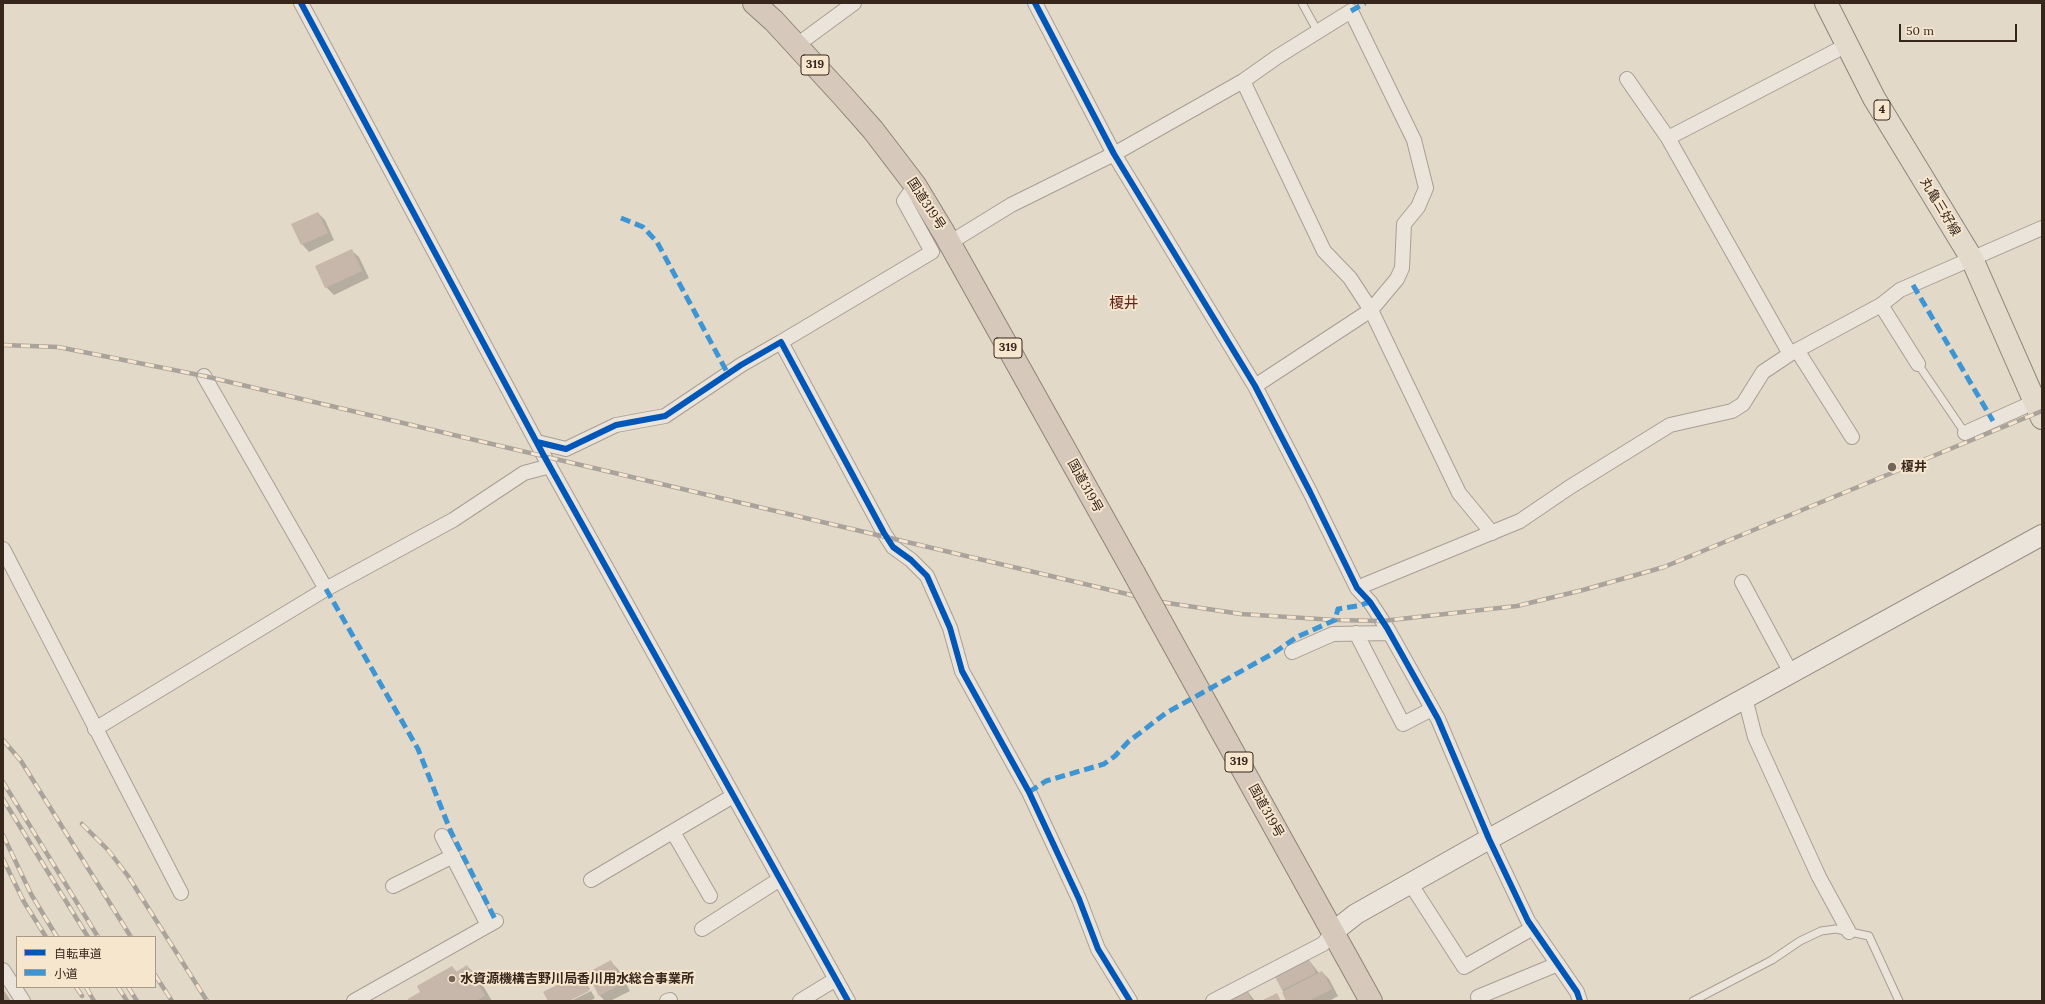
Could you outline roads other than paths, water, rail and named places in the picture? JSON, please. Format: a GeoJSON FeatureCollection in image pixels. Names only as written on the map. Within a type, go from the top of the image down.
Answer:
{"type":"FeatureCollection","features":[{"type":"Feature","properties":{"kind":"highway","name":"国道319号"},"geometry":{"type":"LineString","coordinates":[[754,3],[797,44],[873,130],[915,185],[944,233],[1372,1001]]}},
{"type":"Feature","properties":{"kind":"main road","name":"丸亀三好線"},"geometry":{"type":"LineString","coordinates":[[1826,3],[1874,98],[1972,259],[2040,406]]}},
{"type":"Feature","properties":{"kind":"street"},"geometry":{"type":"LineString","coordinates":[[301,3],[550,466],[848,1001]]}},
{"type":"Feature","properties":{"kind":"street"},"geometry":{"type":"LineString","coordinates":[[797,44],[854,3]]}},
{"type":"Feature","properties":{"kind":"street"},"geometry":{"type":"LineString","coordinates":[[1035,3],[1114,154],[1254,386],[1310,492],[1356,588],[1370,602],[1432,709],[1489,839],[1533,928],[1578,992],[1580,1001]]}},
{"type":"Feature","properties":{"kind":"street"},"geometry":{"type":"LineString","coordinates":[[959,237],[1011,205],[1114,154],[1243,81],[1351,11],[1414,140],[1426,188],[1418,207],[1404,224],[1402,268],[1397,279],[1371,310],[1254,386]]}},
{"type":"Feature","properties":{"kind":"street"},"geometry":{"type":"LineString","coordinates":[[1668,138],[1847,45]]}},
{"type":"Feature","properties":{"kind":"street"},"geometry":{"type":"LineString","coordinates":[[1627,79],[1668,138],[1793,352],[1852,437]]}},
{"type":"Feature","properties":{"kind":"street"},"geometry":{"type":"LineString","coordinates":[[1243,81],[1324,251],[1350,278],[1371,310],[1459,493],[1492,533]]}},
{"type":"Feature","properties":{"kind":"street"},"geometry":{"type":"LineString","coordinates":[[537,442],[566,449],[616,425],[665,416],[741,365],[932,252],[904,200],[915,185]]}},
{"type":"Feature","properties":{"kind":"street"},"geometry":{"type":"LineString","coordinates":[[1356,588],[1520,521],[1570,487],[1670,425],[1732,411],[1743,404],[1763,372],[1793,352],[1881,306],[1900,290],[2042,228]]}},
{"type":"Feature","properties":{"kind":"street"},"geometry":{"type":"LineString","coordinates":[[1881,306],[1918,364]]}},
{"type":"Feature","properties":{"kind":"street"},"geometry":{"type":"LineString","coordinates":[[781,342],[884,533],[893,547],[927,576],[950,628],[962,671],[1029,792],[1080,899],[1098,949],[1130,1001]]}},
{"type":"Feature","properties":{"kind":"street"},"geometry":{"type":"LineString","coordinates":[[204,376],[326,589]]}},
{"type":"Feature","properties":{"kind":"street"},"geometry":{"type":"LineString","coordinates":[[1965,434],[2040,406]]}},
{"type":"Feature","properties":{"kind":"street"},"geometry":{"type":"LineString","coordinates":[[95,730],[326,589],[453,520],[524,473],[550,466]]}},
{"type":"Feature","properties":{"kind":"street"},"geometry":{"type":"LineString","coordinates":[[1213,1001],[1323,944],[1333,932],[1356,914],[1410,883],[2042,535]]}},
{"type":"Feature","properties":{"kind":"street"},"geometry":{"type":"LineString","coordinates":[[3,549],[95,730],[181,893]]}},
{"type":"Feature","properties":{"kind":"street"},"geometry":{"type":"LineString","coordinates":[[1742,582],[1791,673]]}},
{"type":"Feature","properties":{"kind":"street"},"geometry":{"type":"LineString","coordinates":[[1356,633],[1403,724],[1432,709]]}},
{"type":"Feature","properties":{"kind":"street"},"geometry":{"type":"LineString","coordinates":[[1292,652],[1333,634],[1389,633]]}},
{"type":"Feature","properties":{"kind":"street"},"geometry":{"type":"LineString","coordinates":[[1744,698],[1755,737],[1819,877],[1849,932]]}},
{"type":"Feature","properties":{"kind":"street"},"geometry":{"type":"LineString","coordinates":[[591,880],[734,796]]}},
{"type":"Feature","properties":{"kind":"street"},"geometry":{"type":"LineString","coordinates":[[673,832],[710,896]]}},
{"type":"Feature","properties":{"kind":"street"},"geometry":{"type":"LineString","coordinates":[[354,1001],[492,923],[442,836]]}},
{"type":"Feature","properties":{"kind":"street"},"geometry":{"type":"LineString","coordinates":[[393,886],[453,856]]}},
{"type":"Feature","properties":{"kind":"street"},"geometry":{"type":"LineString","coordinates":[[702,929],[780,879]]}},
{"type":"Feature","properties":{"kind":"street"},"geometry":{"type":"LineString","coordinates":[[1410,883],[1464,967],[1533,928]]}},
{"type":"Feature","properties":{"kind":"street"},"geometry":{"type":"LineString","coordinates":[[1478,997],[1558,964]]}},
{"type":"Feature","properties":{"kind":"street"},"geometry":{"type":"LineString","coordinates":[[3,970],[23,1001]]}},
{"type":"Feature","properties":{"kind":"street"},"geometry":{"type":"LineString","coordinates":[[800,1001],[836,979]]}},
{"type":"Feature","properties":{"kind":"lane"},"geometry":{"type":"LineString","coordinates":[[1302,3],[1318,32]]}},
{"type":"Feature","properties":{"kind":"lane"},"geometry":{"type":"LineString","coordinates":[[1918,364],[1965,434]]}},
{"type":"Feature","properties":{"kind":"lane"},"geometry":{"type":"LineString","coordinates":[[1693,1001],[1772,960],[1800,941],[1821,931],[1836,929],[1869,936],[1899,1001]]}},
{"type":"Feature","properties":{"kind":"railway"},"geometry":{"type":"LineString","coordinates":[[3,345],[58,347],[204,376],[1161,602],[1241,614],[1335,620],[1382,621],[1517,606],[1583,590],[1664,567],[2042,411]]}},
{"type":"Feature","properties":{"kind":"railway"},"geometry":{"type":"LineString","coordinates":[[3,740],[21,761],[130,936]]}},
{"type":"Feature","properties":{"kind":"railway"},"geometry":{"type":"LineString","coordinates":[[3,782],[97,936]]}},
{"type":"Feature","properties":{"kind":"railway"},"geometry":{"type":"LineString","coordinates":[[3,799],[87,936]]}},
{"type":"Feature","properties":{"kind":"railway"},"geometry":{"type":"LineString","coordinates":[[82,824],[108,850],[128,876],[207,1001]]}},
{"type":"Feature","properties":{"kind":"railway"},"geometry":{"type":"LineString","coordinates":[[3,835],[31,894],[56,936]]}},
{"type":"Feature","properties":{"kind":"railway"},"geometry":{"type":"LineString","coordinates":[[3,859],[24,902],[45,936]]}},
{"type":"Feature","properties":{"kind":"railway"},"geometry":{"type":"LineString","coordinates":[[156,977],[172,1001]]}},
{"type":"Feature","properties":{"kind":"railway"},"geometry":{"type":"LineString","coordinates":[[77,988],[82,996]]}},
{"type":"Feature","properties":{"kind":"railway"},"geometry":{"type":"LineString","coordinates":[[87,988],[94,1001]]}},
{"type":"Feature","properties":{"kind":"railway"},"geometry":{"type":"LineString","coordinates":[[119,988],[127,1001]]}},
{"type":"Feature","properties":{"kind":"railway"},"geometry":{"type":"LineString","coordinates":[[129,988],[137,1001]]}},
{"type":"Feature","properties":{"kind":"place","name":"榎井"},"geometry":{"type":"Point","coordinates":[1892,467]}},
{"type":"Feature","properties":{"kind":"place","name":"水資源機構吉野川局香川用水総合事業所"},"geometry":{"type":"Point","coordinates":[452,979]}},
{"type":"Feature","properties":{"kind":"district","name":"榎井"},"geometry":{"type":"Point","coordinates":[1124,304]}}]}
